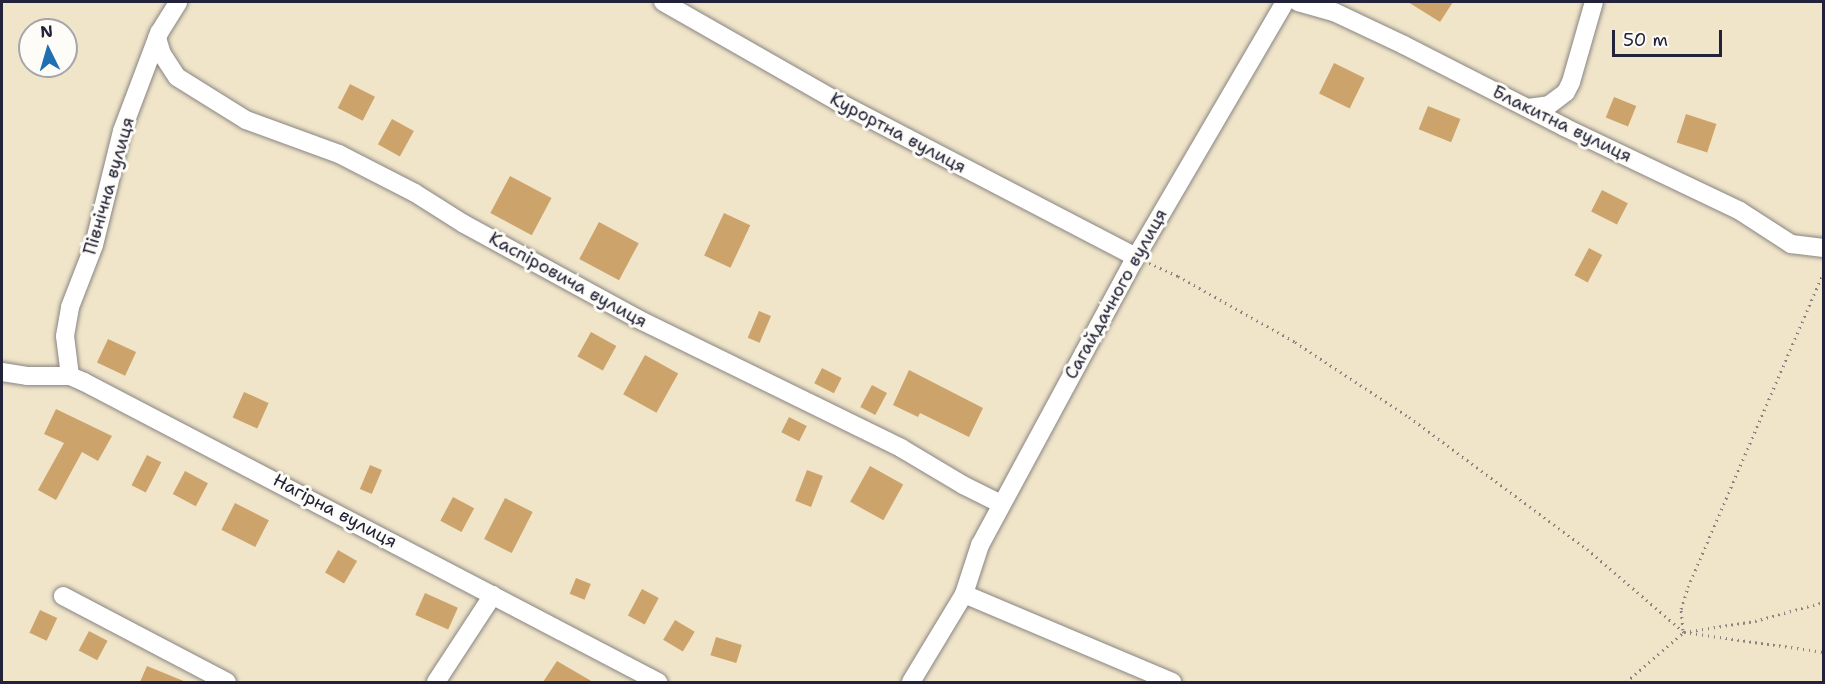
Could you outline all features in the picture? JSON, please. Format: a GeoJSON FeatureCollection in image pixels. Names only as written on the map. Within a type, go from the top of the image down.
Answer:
{"type":"FeatureCollection","features":[{"type":"Feature","properties":{"kind":"street","name":"Північна вулиця"},"geometry":{"type":"LineString","coordinates":[[70,376],[65,336],[70,307],[94,245],[122,131],[157,38],[178,2]]}},
{"type":"Feature","properties":{"kind":"street","name":"Курортна вулиця"},"geometry":{"type":"LineString","coordinates":[[663,2],[838,102],[1136,257]]}},
{"type":"Feature","properties":{"kind":"street","name":"Сагайдачного вулиця"},"geometry":{"type":"LineString","coordinates":[[910,682],[964,594],[980,545],[1136,257],[1285,2]]}},
{"type":"Feature","properties":{"kind":"street","name":"Блакитна вулиця"},"geometry":{"type":"LineString","coordinates":[[1298,2],[1334,12],[1740,211],[1791,244],[1824,248]]}},
{"type":"Feature","properties":{"kind":"street"},"geometry":{"type":"LineString","coordinates":[[1528,108],[1549,105],[1566,92],[1571,82],[1594,2]]}},
{"type":"Feature","properties":{"kind":"street","name":"Каспіровича вулиця"},"geometry":{"type":"LineString","coordinates":[[157,38],[162,54],[177,77],[246,120],[339,154],[415,193],[464,224],[638,319],[880,437],[1001,504]]}},
{"type":"Feature","properties":{"kind":"street","name":"Нагірна вулиця"},"geometry":{"type":"LineString","coordinates":[[2,372],[27,376],[70,376],[291,488],[658,682]]}},
{"type":"Feature","properties":{"kind":"street"},"geometry":{"type":"LineString","coordinates":[[964,594],[1172,682]]}},
{"type":"Feature","properties":{"kind":"street"},"geometry":{"type":"LineString","coordinates":[[436,682],[492,595]]}},
{"type":"Feature","properties":{"kind":"street"},"geometry":{"type":"LineString","coordinates":[[63,596],[227,682]]}},
{"type":"Feature","properties":{"kind":"path"},"geometry":{"type":"LineString","coordinates":[[1136,257],[1178,276],[1295,342],[1409,417],[1587,549],[1684,632],[1824,652]]}},
{"type":"Feature","properties":{"kind":"path"},"geometry":{"type":"LineString","coordinates":[[1684,632],[1681,609],[1688,587],[1824,272]]}},
{"type":"Feature","properties":{"kind":"path"},"geometry":{"type":"LineString","coordinates":[[1626,682],[1684,632],[1755,621],[1824,602]]}},
{"type":"Feature","properties":{"kind":"building"},"geometry":{"type":"Polygon","coordinates":[[[1408,2],[1453,2],[1440,22],[1408,2]]]}},
{"type":"Feature","properties":{"kind":"building"},"geometry":{"type":"Polygon","coordinates":[[[1334,63],[1365,78],[1350,108],[1319,94],[1334,63]]]}},
{"type":"Feature","properties":{"kind":"building"},"geometry":{"type":"Polygon","coordinates":[[[350,84],[375,97],[363,121],[338,108],[350,84]]]}},
{"type":"Feature","properties":{"kind":"building"},"geometry":{"type":"Polygon","coordinates":[[[1614,97],[1636,106],[1628,126],[1606,117],[1614,97]]]}},
{"type":"Feature","properties":{"kind":"building"},"geometry":{"type":"Polygon","coordinates":[[[1428,106],[1460,119],[1451,142],[1419,129],[1428,106]]]}},
{"type":"Feature","properties":{"kind":"building"},"geometry":{"type":"Polygon","coordinates":[[[1686,114],[1716,124],[1707,152],[1677,143],[1686,114]]]}},
{"type":"Feature","properties":{"kind":"building"},"geometry":{"type":"Polygon","coordinates":[[[392,119],[414,131],[400,156],[378,144],[392,119]]]}},
{"type":"Feature","properties":{"kind":"building"},"geometry":{"type":"Polygon","coordinates":[[[510,176],[551,198],[532,235],[490,213],[510,176]]]}},
{"type":"Feature","properties":{"kind":"building"},"geometry":{"type":"Polygon","coordinates":[[[1602,190],[1628,203],[1617,225],[1591,211],[1602,190]]]}},
{"type":"Feature","properties":{"kind":"building"},"geometry":{"type":"Polygon","coordinates":[[[724,213],[750,225],[730,268],[704,256],[724,213]]]}},
{"type":"Feature","properties":{"kind":"building"},"geometry":{"type":"Polygon","coordinates":[[[599,222],[639,243],[619,280],[579,259],[599,222]]]}},
{"type":"Feature","properties":{"kind":"building"},"geometry":{"type":"Polygon","coordinates":[[[1589,248],[1602,255],[1588,282],[1574,275],[1589,248]]]}},
{"type":"Feature","properties":{"kind":"building"},"geometry":{"type":"Polygon","coordinates":[[[759,311],[771,316],[760,343],[748,338],[759,311]]]}},
{"type":"Feature","properties":{"kind":"building"},"geometry":{"type":"Polygon","coordinates":[[[591,332],[616,346],[603,371],[577,356],[591,332]]]}},
{"type":"Feature","properties":{"kind":"building"},"geometry":{"type":"Polygon","coordinates":[[[108,339],[136,352],[125,376],[97,363],[108,339]]]}},
{"type":"Feature","properties":{"kind":"building"},"geometry":{"type":"Polygon","coordinates":[[[645,355],[678,373],[656,413],[623,394],[645,355]]]}},
{"type":"Feature","properties":{"kind":"building"},"geometry":{"type":"Polygon","coordinates":[[[822,368],[842,378],[834,393],[814,383],[822,368]]]}},
{"type":"Feature","properties":{"kind":"building"},"geometry":{"type":"Polygon","coordinates":[[[909,370],[983,408],[969,437],[920,413],[918,417],[893,405],[909,370]]]}},
{"type":"Feature","properties":{"kind":"building"},"geometry":{"type":"Polygon","coordinates":[[[872,385],[887,393],[875,415],[860,407],[872,385]]]}},
{"type":"Feature","properties":{"kind":"building"},"geometry":{"type":"Polygon","coordinates":[[[244,392],[269,403],[257,429],[233,418],[244,392]]]}},
{"type":"Feature","properties":{"kind":"building"},"geometry":{"type":"Polygon","coordinates":[[[56,409],[112,436],[98,461],[82,452],[56,500],[38,490],[64,443],[44,434],[56,409]]]}},
{"type":"Feature","properties":{"kind":"building"},"geometry":{"type":"Polygon","coordinates":[[[789,417],[807,426],[799,441],[781,432],[789,417]]]}},
{"type":"Feature","properties":{"kind":"building"},"geometry":{"type":"Polygon","coordinates":[[[147,455],[161,462],[146,493],[132,485],[147,455]]]}},
{"type":"Feature","properties":{"kind":"building"},"geometry":{"type":"Polygon","coordinates":[[[370,465],[382,470],[372,494],[360,489],[370,465]]]}},
{"type":"Feature","properties":{"kind":"building"},"geometry":{"type":"Polygon","coordinates":[[[870,466],[903,484],[883,520],[850,502],[870,466]]]}},
{"type":"Feature","properties":{"kind":"building"},"geometry":{"type":"Polygon","coordinates":[[[807,470],[823,476],[811,507],[795,501],[807,470]]]}},
{"type":"Feature","properties":{"kind":"building"},"geometry":{"type":"Polygon","coordinates":[[[185,471],[208,483],[196,506],[173,494],[185,471]]]}},
{"type":"Feature","properties":{"kind":"building"},"geometry":{"type":"Polygon","coordinates":[[[453,497],[474,508],[462,532],[440,521],[453,497]]]}},
{"type":"Feature","properties":{"kind":"building"},"geometry":{"type":"Polygon","coordinates":[[[505,498],[533,512],[512,553],[484,539],[505,498]]]}},
{"type":"Feature","properties":{"kind":"building"},"geometry":{"type":"Polygon","coordinates":[[[235,503],[269,520],[255,547],[221,530],[235,503]]]}},
{"type":"Feature","properties":{"kind":"building"},"geometry":{"type":"Polygon","coordinates":[[[338,550],[357,561],[344,584],[325,573],[338,550]]]}},
{"type":"Feature","properties":{"kind":"building"},"geometry":{"type":"Polygon","coordinates":[[[576,578],[591,584],[584,600],[570,594],[576,578]]]}},
{"type":"Feature","properties":{"kind":"building"},"geometry":{"type":"Polygon","coordinates":[[[642,589],[659,598],[645,624],[628,615],[642,589]]]}},
{"type":"Feature","properties":{"kind":"building"},"geometry":{"type":"Polygon","coordinates":[[[425,593],[458,608],[448,630],[415,615],[425,593]]]}},
{"type":"Feature","properties":{"kind":"building"},"geometry":{"type":"Polygon","coordinates":[[[40,610],[57,618],[47,641],[29,633],[40,610]]]}},
{"type":"Feature","properties":{"kind":"building"},"geometry":{"type":"Polygon","coordinates":[[[675,620],[695,632],[683,652],[663,640],[675,620]]]}},
{"type":"Feature","properties":{"kind":"building"},"geometry":{"type":"Polygon","coordinates":[[[89,631],[108,641],[97,660],[79,650],[89,631]]]}},
{"type":"Feature","properties":{"kind":"building"},"geometry":{"type":"Polygon","coordinates":[[[716,637],[742,645],[736,663],[710,655],[716,637]]]}},
{"type":"Feature","properties":{"kind":"building"},"geometry":{"type":"Polygon","coordinates":[[[557,661],[593,682],[543,682],[557,661]]]}},
{"type":"Feature","properties":{"kind":"building"},"geometry":{"type":"Polygon","coordinates":[[[147,666],[186,682],[140,682],[147,666]]]}}]}
